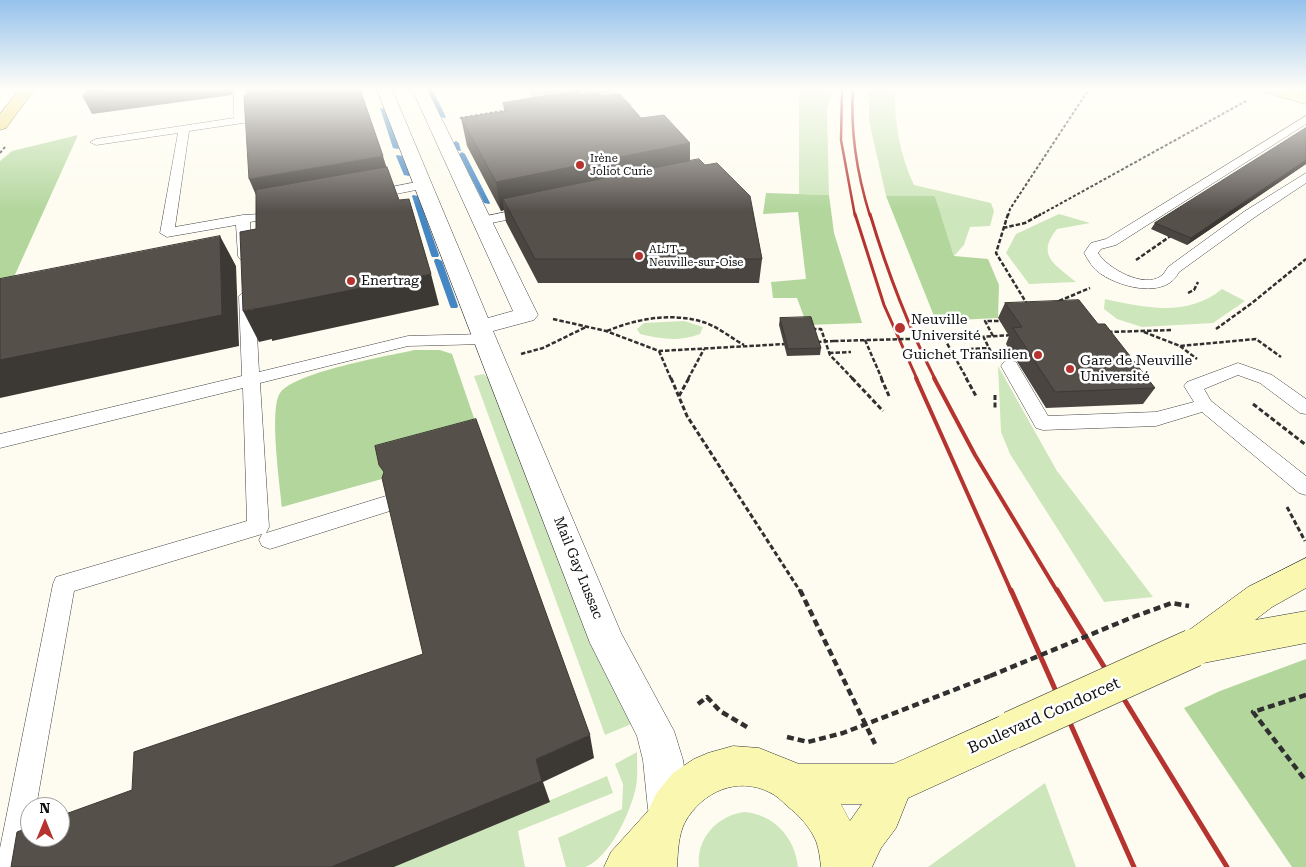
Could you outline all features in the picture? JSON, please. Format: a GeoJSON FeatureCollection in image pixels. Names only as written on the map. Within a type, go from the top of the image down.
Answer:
{"type":"FeatureCollection","features":[{"type":"Feature","properties":{"kind":"main road"},"geometry":{"type":"LineString","coordinates":[[1193,648],[1260,597],[1306,572]]}},
{"type":"Feature","properties":{"kind":"main road"},"geometry":{"type":"LineString","coordinates":[[1193,648],[1306,627]]}},
{"type":"Feature","properties":{"kind":"main road","name":"Boulevard Condorcet"},"geometry":{"type":"LineString","coordinates":[[797,784],[894,784],[1193,648]]}},
{"type":"Feature","properties":{"kind":"main road"},"geometry":{"type":"LineString","coordinates":[[626,867],[661,835],[680,794],[693,781],[713,770],[735,765],[758,767],[778,774],[797,784],[820,809],[837,840],[843,867]]}},
{"type":"Feature","properties":{"kind":"main road"},"geometry":{"type":"LineString","coordinates":[[849,867],[866,833],[881,813],[894,784]]}},
{"type":"Feature","properties":{"kind":"street","name":"Mail Gay Lussac"},"geometry":{"type":"LineString","coordinates":[[401,129],[440,230],[608,643],[656,731],[663,760],[661,835]]}},
{"type":"Feature","properties":{"kind":"street"},"geometry":{"type":"LineString","coordinates":[[438,129],[526,315],[482,333]]}},
{"type":"Feature","properties":{"kind":"street"},"geometry":{"type":"LineString","coordinates":[[407,143],[441,136]]}},
{"type":"Feature","properties":{"kind":"street"},"geometry":{"type":"LineString","coordinates":[[440,230],[482,221]]}},
{"type":"Feature","properties":{"kind":"lane"},"geometry":{"type":"LineString","coordinates":[[96,142],[181,129]]}},
{"type":"Feature","properties":{"kind":"lane"},"geometry":{"type":"LineString","coordinates":[[184,129],[167,233],[272,214]]}},
{"type":"Feature","properties":{"kind":"lane"},"geometry":{"type":"LineString","coordinates":[[1289,129],[1111,242],[1096,246],[1091,253],[1094,260],[1105,271],[1129,281],[1147,284],[1162,282],[1172,276],[1173,270],[1306,177]]}},
{"type":"Feature","properties":{"kind":"lane"},"geometry":{"type":"LineString","coordinates":[[356,198],[422,185]]}},
{"type":"Feature","properties":{"kind":"lane"},"geometry":{"type":"LineString","coordinates":[[482,221],[542,208]]}},
{"type":"Feature","properties":{"kind":"lane"},"geometry":{"type":"LineString","coordinates":[[12,867],[64,584],[258,527],[243,219]]}},
{"type":"Feature","properties":{"kind":"lane"},"geometry":{"type":"LineString","coordinates":[[0,441],[408,341],[482,333]]}},
{"type":"Feature","properties":{"kind":"lane"},"geometry":{"type":"LineString","coordinates":[[1010,366],[1043,423],[1156,418],[1205,405]]}},
{"type":"Feature","properties":{"kind":"lane"},"geometry":{"type":"LineString","coordinates":[[1306,408],[1266,379],[1238,369],[1194,386],[1205,405],[1306,487]]}},
{"type":"Feature","properties":{"kind":"lane"},"geometry":{"type":"LineString","coordinates":[[270,540],[386,504]]}},
{"type":"Feature","properties":{"kind":"path"},"geometry":{"type":"LineString","coordinates":[[1029,306],[996,253],[1002,228],[1016,199],[1062,129]]}},
{"type":"Feature","properties":{"kind":"path"},"geometry":{"type":"LineString","coordinates":[[1002,228],[1025,223],[1194,129]]}},
{"type":"Feature","properties":{"kind":"path"},"geometry":{"type":"LineString","coordinates":[[1216,329],[1252,303],[1306,259]]}},
{"type":"Feature","properties":{"kind":"path"},"geometry":{"type":"LineString","coordinates":[[1051,305],[1087,289]]}},
{"type":"Feature","properties":{"kind":"path"},"geometry":{"type":"LineString","coordinates":[[606,331],[631,320],[676,317],[704,322],[746,346]]}},
{"type":"Feature","properties":{"kind":"path"},"geometry":{"type":"LineString","coordinates":[[552,318],[606,331],[659,351],[794,343]]}},
{"type":"Feature","properties":{"kind":"path"},"geometry":{"type":"LineString","coordinates":[[993,336],[985,322],[1010,321]]}},
{"type":"Feature","properties":{"kind":"path"},"geometry":{"type":"LineString","coordinates":[[515,356],[543,348],[587,326]]}},
{"type":"Feature","properties":{"kind":"path"},"geometry":{"type":"LineString","coordinates":[[808,329],[821,329],[829,353],[883,411]]}},
{"type":"Feature","properties":{"kind":"path"},"geometry":{"type":"LineString","coordinates":[[1103,332],[1173,330]]}},
{"type":"Feature","properties":{"kind":"path"},"geometry":{"type":"LineString","coordinates":[[811,343],[1016,335]]}},
{"type":"Feature","properties":{"kind":"path"},"geometry":{"type":"LineString","coordinates":[[981,336],[993,354]]}},
{"type":"Feature","properties":{"kind":"path"},"geometry":{"type":"LineString","coordinates":[[784,344],[792,337]]}},
{"type":"Feature","properties":{"kind":"path"},"geometry":{"type":"LineString","coordinates":[[944,338],[976,396]]}},
{"type":"Feature","properties":{"kind":"path"},"geometry":{"type":"LineString","coordinates":[[865,340],[889,396]]}},
{"type":"Feature","properties":{"kind":"path"},"geometry":{"type":"LineString","coordinates":[[678,396],[704,348]]}},
{"type":"Feature","properties":{"kind":"path"},"geometry":{"type":"LineString","coordinates":[[969,349],[989,348]]}},
{"type":"Feature","properties":{"kind":"path"},"geometry":{"type":"LineString","coordinates":[[659,351],[687,416],[798,587],[875,744]]}},
{"type":"Feature","properties":{"kind":"path"},"geometry":{"type":"LineString","coordinates":[[829,353],[851,352]]}},
{"type":"Feature","properties":{"kind":"path"},"geometry":{"type":"LineString","coordinates":[[779,736],[808,742],[842,733],[990,676],[1133,617]]}},
{"type":"Feature","properties":{"kind":"path"},"geometry":{"type":"LineString","coordinates":[[1306,695],[1253,712],[1306,781]]}},
{"type":"Feature","properties":{"kind":"path"},"geometry":{"type":"LineString","coordinates":[[698,704],[707,697],[720,711],[750,729]]}},
{"type":"Feature","properties":{"kind":"green space"},"geometry":{"type":"Polygon","coordinates":[[[799,129],[827,129],[829,195],[799,194],[799,129]]]}},
{"type":"Feature","properties":{"kind":"green space"},"geometry":{"type":"Polygon","coordinates":[[[871,129],[898,129],[905,162],[914,185],[991,203],[994,211],[990,226],[970,227],[964,245],[954,256],[935,196],[886,196],[871,129]]]}},
{"type":"Feature","properties":{"kind":"green space"},"geometry":{"type":"Polygon","coordinates":[[[78,135],[0,308],[0,161],[12,151],[78,135]]]}},
{"type":"Feature","properties":{"kind":"green space"},"geometry":{"type":"Polygon","coordinates":[[[766,193],[829,195],[834,233],[862,323],[807,325],[797,298],[773,298],[771,282],[806,279],[798,212],[763,214],[766,193]]]}},
{"type":"Feature","properties":{"kind":"green space"},"geometry":{"type":"Polygon","coordinates":[[[886,196],[935,196],[954,256],[988,259],[999,285],[998,318],[936,321],[886,196]]]}},
{"type":"Feature","properties":{"kind":"green space"},"geometry":{"type":"Polygon","coordinates":[[[1059,214],[1090,223],[1057,229],[1048,246],[1048,253],[1055,265],[1076,282],[1029,284],[1006,253],[1016,234],[1059,214]]]}},
{"type":"Feature","properties":{"kind":"green space"},"geometry":{"type":"Polygon","coordinates":[[[1222,289],[1245,301],[1213,323],[1142,327],[1117,319],[1104,309],[1105,299],[1151,307],[1181,307],[1209,298],[1222,289]]]}},
{"type":"Feature","properties":{"kind":"green space"},"geometry":{"type":"Polygon","coordinates":[[[684,321],[703,327],[700,334],[677,339],[663,338],[640,334],[637,329],[644,323],[684,321]]]}},
{"type":"Feature","properties":{"kind":"green space"},"geometry":{"type":"Polygon","coordinates":[[[415,350],[440,350],[452,354],[485,450],[282,507],[275,430],[275,414],[280,393],[289,385],[303,378],[343,366],[415,350]]]}},
{"type":"Feature","properties":{"kind":"green space"},"geometry":{"type":"Polygon","coordinates":[[[998,366],[1057,471],[1153,597],[1104,602],[1010,454],[1001,432],[998,366]]]}},
{"type":"Feature","properties":{"kind":"green space"},"geometry":{"type":"Polygon","coordinates":[[[484,374],[490,380],[636,722],[605,735],[474,376],[484,374]]]}},
{"type":"Feature","properties":{"kind":"green space"},"geometry":{"type":"Polygon","coordinates":[[[1306,659],[1306,867],[1292,867],[1184,708],[1220,691],[1306,659]]]}},
{"type":"Feature","properties":{"kind":"green space"},"geometry":{"type":"Polygon","coordinates":[[[637,752],[636,787],[618,833],[603,854],[594,862],[585,867],[566,867],[558,838],[622,809],[623,784],[615,764],[637,752]]]}},
{"type":"Feature","properties":{"kind":"green space"},"geometry":{"type":"Polygon","coordinates":[[[607,776],[613,793],[518,831],[525,867],[394,867],[607,776]]]}},
{"type":"Feature","properties":{"kind":"green space"},"geometry":{"type":"Polygon","coordinates":[[[1045,783],[1076,867],[928,867],[1045,783]]]}},
{"type":"Feature","properties":{"kind":"green space"},"geometry":{"type":"Polygon","coordinates":[[[744,812],[764,817],[781,829],[792,846],[798,867],[699,867],[701,847],[710,830],[725,818],[744,812]]]}},
{"type":"Feature","properties":{"kind":"building"},"geometry":{"type":"Polygon","coordinates":[[[246,129],[374,129],[383,156],[249,179],[246,129]]]}},
{"type":"Feature","properties":{"kind":"building"},"geometry":{"type":"Polygon","coordinates":[[[467,129],[677,129],[690,143],[496,182],[467,129]]]}},
{"type":"Feature","properties":{"kind":"building"},"geometry":{"type":"Polygon","coordinates":[[[1306,129],[1306,160],[1191,238],[1155,223],[1306,129]]]}},
{"type":"Feature","properties":{"kind":"building","name":"ALJT - Neuville-sur-Oise"},"geometry":{"type":"Polygon","coordinates":[[[699,159],[705,165],[717,163],[750,196],[762,259],[535,259],[503,199],[699,159]]]}},
{"type":"Feature","properties":{"kind":"building"},"geometry":{"type":"Polygon","coordinates":[[[387,167],[399,200],[409,199],[431,274],[243,311],[240,232],[256,229],[256,190],[387,167]]]}},
{"type":"Feature","properties":{"kind":"building"},"geometry":{"type":"Polygon","coordinates":[[[220,236],[222,315],[0,360],[0,279],[220,236]]]}},
{"type":"Feature","properties":{"kind":"building"},"geometry":{"type":"Polygon","coordinates":[[[1079,300],[1098,324],[1105,324],[1155,388],[1055,392],[1013,328],[1022,327],[1005,303],[1079,300]]]}},
{"type":"Feature","properties":{"kind":"building"},"geometry":{"type":"Polygon","coordinates":[[[811,317],[821,348],[788,349],[780,318],[811,317]]]}},
{"type":"Feature","properties":{"kind":"building"},"geometry":{"type":"Polygon","coordinates":[[[476,419],[590,735],[536,759],[542,781],[331,867],[11,867],[17,832],[20,831],[20,847],[70,847],[70,812],[132,790],[134,752],[423,654],[382,478],[384,472],[379,465],[375,446],[476,419]]]}},
{"type":"Feature","properties":{"kind":"waterway"},"geometry":{"type":"LineString","coordinates":[[389,129],[396,148]]}},
{"type":"Feature","properties":{"kind":"waterway"},"geometry":{"type":"LineString","coordinates":[[456,143],[459,150]]}},
{"type":"Feature","properties":{"kind":"waterway"},"geometry":{"type":"LineString","coordinates":[[462,154],[487,203]]}},
{"type":"Feature","properties":{"kind":"waterway"},"geometry":{"type":"LineString","coordinates":[[399,156],[407,175]]}},
{"type":"Feature","properties":{"kind":"waterway"},"geometry":{"type":"LineString","coordinates":[[415,196],[435,255]]}},
{"type":"Feature","properties":{"kind":"waterway"},"geometry":{"type":"LineString","coordinates":[[438,261],[454,306]]}},
{"type":"Feature","properties":{"kind":"railway"},"geometry":{"type":"LineString","coordinates":[[841,129],[841,140],[855,216]]}},
{"type":"Feature","properties":{"kind":"railway"},"geometry":{"type":"LineString","coordinates":[[853,129],[861,185],[870,216]]}},
{"type":"Feature","properties":{"kind":"railway"},"geometry":{"type":"LineString","coordinates":[[855,214],[884,305],[917,379]]}},
{"type":"Feature","properties":{"kind":"railway"},"geometry":{"type":"LineString","coordinates":[[870,214],[899,298],[935,379]]}},
{"type":"Feature","properties":{"kind":"railway"},"geometry":{"type":"LineString","coordinates":[[916,378],[1011,591]]}},
{"type":"Feature","properties":{"kind":"railway"},"geometry":{"type":"LineString","coordinates":[[934,378],[975,455],[1057,591]]}},
{"type":"Feature","properties":{"kind":"railway"},"geometry":{"type":"LineString","coordinates":[[1011,590],[1134,867]]}},
{"type":"Feature","properties":{"kind":"railway"},"geometry":{"type":"LineString","coordinates":[[1057,590],[1227,867]]}},
{"type":"Feature","properties":{"kind":"place","name":"Irène Joliot Curie"},"geometry":{"type":"Point","coordinates":[580,165]}},
{"type":"Feature","properties":{"kind":"place","name":"ALJT - Neuville-sur-Oise"},"geometry":{"type":"Point","coordinates":[639,256]}},
{"type":"Feature","properties":{"kind":"place","name":"Enertrag"},"geometry":{"type":"Point","coordinates":[351,281]}},
{"type":"Feature","properties":{"kind":"place","name":"Neuville Université"},"geometry":{"type":"Point","coordinates":[900,328]}},
{"type":"Feature","properties":{"kind":"place","name":"Guichet Transilien"},"geometry":{"type":"Point","coordinates":[1038,355]}},
{"type":"Feature","properties":{"kind":"place","name":"Gare de Neuville Université"},"geometry":{"type":"Point","coordinates":[1070,369]}}]}
